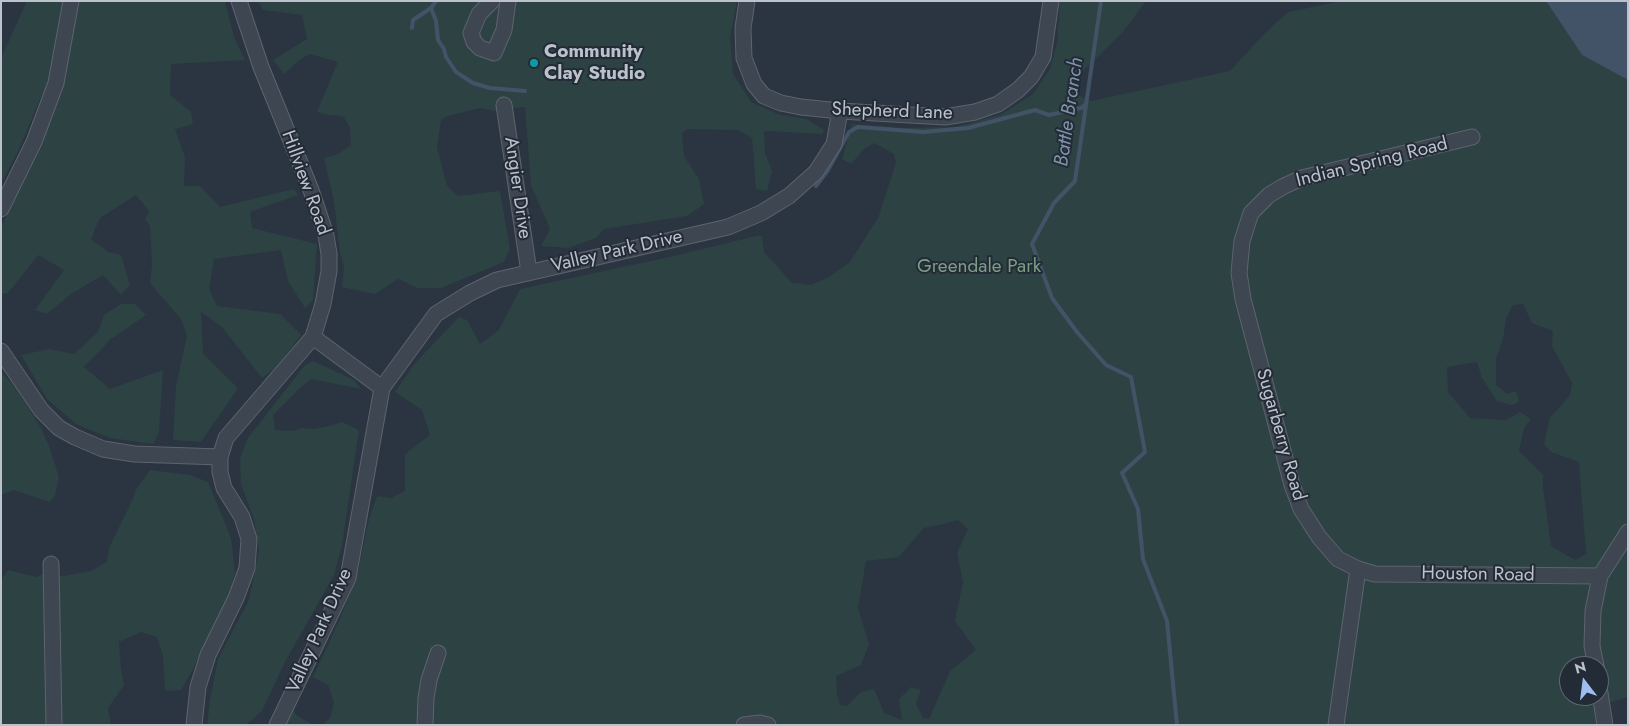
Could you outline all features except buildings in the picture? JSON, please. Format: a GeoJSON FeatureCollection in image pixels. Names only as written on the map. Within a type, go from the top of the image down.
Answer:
{"type":"FeatureCollection","features":[{"type":"Feature","properties":{"kind":"street"},"geometry":{"type":"LineString","coordinates":[[1,209],[34,142],[56,83],[71,1]]}},
{"type":"Feature","properties":{"kind":"street","name":"Hillview Road"},"geometry":{"type":"LineString","coordinates":[[220,457],[226,438],[313,338],[323,304],[329,271],[326,235],[311,190],[261,67],[239,1]]}},
{"type":"Feature","properties":{"kind":"street"},"geometry":{"type":"LineString","coordinates":[[492,1],[479,14],[471,33],[474,42],[480,48],[494,53],[504,30],[508,1]]}},
{"type":"Feature","properties":{"kind":"street","name":"Shepherd Lane"},"geometry":{"type":"LineString","coordinates":[[746,1],[743,28],[744,58],[754,84],[764,96],[782,103],[801,107],[840,111],[945,116],[975,112],[998,104],[1018,90],[1038,68],[1046,46],[1051,1]]}},
{"type":"Feature","properties":{"kind":"street","name":"Angier Drive"},"geometry":{"type":"LineString","coordinates":[[504,105],[529,272]]}},
{"type":"Feature","properties":{"kind":"street","name":"Valley Park Drive"},"geometry":{"type":"LineString","coordinates":[[277,725],[348,578],[382,388],[436,314],[470,293],[497,280],[728,227],[761,213],[789,196],[816,172],[834,144],[840,111]]}},
{"type":"Feature","properties":{"kind":"street","name":"Indian Spring Road"},"geometry":{"type":"LineString","coordinates":[[1251,214],[1269,196],[1284,186],[1302,178],[1472,136]]}},
{"type":"Feature","properties":{"kind":"street","name":"Sugarberry Road"},"geometry":{"type":"LineString","coordinates":[[1251,214],[1242,241],[1239,273],[1243,300],[1292,485],[1301,509],[1319,537],[1338,559],[1358,569]]}},
{"type":"Feature","properties":{"kind":"street"},"geometry":{"type":"LineString","coordinates":[[313,338],[382,388]]}},
{"type":"Feature","properties":{"kind":"street"},"geometry":{"type":"LineString","coordinates":[[1,351],[41,410],[59,428],[74,437],[102,449],[134,454],[220,457],[220,472],[224,488],[242,516],[249,539],[247,568],[236,598],[208,654],[198,687],[194,725]]}},
{"type":"Feature","properties":{"kind":"street"},"geometry":{"type":"LineString","coordinates":[[1594,656],[1592,646],[1593,611],[1600,576],[1628,532]]}},
{"type":"Feature","properties":{"kind":"street"},"geometry":{"type":"LineString","coordinates":[[51,564],[54,725]]}},
{"type":"Feature","properties":{"kind":"street"},"geometry":{"type":"LineString","coordinates":[[1336,725],[1358,569]]}},
{"type":"Feature","properties":{"kind":"street","name":"Houston Road"},"geometry":{"type":"LineString","coordinates":[[1358,569],[1375,574],[1600,576]]}},
{"type":"Feature","properties":{"kind":"street"},"geometry":{"type":"LineString","coordinates":[[424,725],[429,680],[438,653]]}},
{"type":"Feature","properties":{"kind":"street"},"geometry":{"type":"LineString","coordinates":[[1602,706],[1605,725]]}},
{"type":"Feature","properties":{"kind":"street"},"geometry":{"type":"LineString","coordinates":[[744,725],[760,723],[768,725]]}},
{"type":"Feature","properties":{"kind":"green space"},"geometry":{"type":"Polygon","coordinates":[[[27,1],[225,1],[234,37],[245,60],[171,64],[170,95],[191,112],[193,124],[175,129],[185,157],[184,186],[200,186],[220,207],[294,189],[298,195],[250,212],[252,228],[317,244],[313,300],[305,308],[288,281],[281,250],[214,259],[209,289],[217,306],[280,314],[301,335],[277,367],[262,378],[222,327],[201,312],[203,354],[238,388],[201,442],[173,440],[176,386],[187,336],[181,319],[150,283],[152,265],[150,226],[145,219],[149,211],[136,195],[100,218],[91,239],[108,252],[121,255],[130,285],[121,295],[103,275],[71,294],[47,314],[35,310],[64,270],[38,255],[8,293],[1,294],[1,227],[42,146],[58,91],[48,82],[19,149],[1,184],[1,58],[27,1]]]}},
{"type":"Feature","properties":{"kind":"green space"},"geometry":{"type":"Polygon","coordinates":[[[258,1],[737,1],[730,37],[733,74],[751,102],[780,115],[806,119],[824,130],[823,134],[764,132],[765,153],[772,171],[767,191],[756,189],[752,138],[738,130],[687,129],[682,133],[684,156],[699,179],[704,204],[687,216],[604,229],[596,238],[568,248],[541,246],[550,229],[531,185],[525,107],[495,111],[480,108],[448,116],[441,120],[437,147],[447,186],[458,196],[500,191],[510,249],[504,262],[441,288],[418,288],[398,279],[375,294],[342,287],[344,266],[340,253],[334,201],[324,158],[338,154],[351,145],[350,128],[343,116],[317,112],[338,62],[310,54],[299,60],[284,74],[273,60],[307,39],[302,15],[263,10],[258,1]]]}},
{"type":"Feature","properties":{"kind":"green space","name":"Greendale Park"},"geometry":{"type":"Polygon","coordinates":[[[1060,1],[1146,1],[1123,32],[1083,71],[1075,94],[1091,101],[1230,71],[1265,33],[1288,12],[1342,1],[1546,1],[1582,55],[1628,80],[1628,697],[1609,703],[1609,656],[1559,656],[1559,706],[1608,706],[1609,725],[322,725],[330,718],[334,702],[328,685],[313,677],[339,621],[358,573],[368,523],[377,496],[391,498],[405,491],[405,454],[430,435],[422,410],[395,392],[416,362],[459,317],[467,320],[480,344],[499,330],[520,289],[674,256],[756,236],[762,236],[764,252],[792,283],[811,285],[827,278],[849,263],[878,218],[896,163],[894,154],[874,143],[864,149],[851,164],[842,159],[852,124],[905,128],[955,127],[1002,114],[1033,94],[1050,69],[1057,43],[1060,1]],[[1523,304],[1513,305],[1506,319],[1503,339],[1496,359],[1496,385],[1507,394],[1516,391],[1519,402],[1512,405],[1497,401],[1482,378],[1477,362],[1447,367],[1448,392],[1470,418],[1506,420],[1520,412],[1531,419],[1524,428],[1519,451],[1543,475],[1551,546],[1575,560],[1586,554],[1579,462],[1551,452],[1544,444],[1550,418],[1570,395],[1572,383],[1552,346],[1553,331],[1532,323],[1523,304]],[[958,520],[924,528],[899,557],[866,561],[858,608],[869,644],[861,665],[836,676],[840,705],[847,706],[861,692],[874,689],[884,713],[902,720],[899,699],[911,687],[921,690],[916,703],[923,718],[929,719],[950,671],[976,650],[955,621],[963,582],[957,553],[968,529],[958,520]]]}},
{"type":"Feature","properties":{"kind":"green space"},"geometry":{"type":"Polygon","coordinates":[[[121,304],[135,304],[146,315],[111,339],[84,367],[110,389],[163,370],[159,432],[153,444],[110,438],[76,424],[47,399],[21,355],[49,349],[74,354],[98,332],[104,315],[121,304]]]}},
{"type":"Feature","properties":{"kind":"green space"},"geometry":{"type":"Polygon","coordinates":[[[313,361],[354,380],[361,389],[311,379],[273,415],[275,430],[315,429],[342,422],[359,430],[342,545],[334,575],[285,662],[262,711],[246,725],[207,725],[218,659],[249,600],[259,550],[254,519],[241,484],[240,459],[248,438],[305,365],[313,361]]]}},
{"type":"Feature","properties":{"kind":"green space"},"geometry":{"type":"Polygon","coordinates":[[[1,371],[17,390],[41,428],[49,446],[59,477],[55,495],[50,502],[14,490],[1,495],[1,371]]]}},
{"type":"Feature","properties":{"kind":"green space"},"geometry":{"type":"Polygon","coordinates":[[[150,470],[190,475],[208,482],[231,538],[235,572],[227,600],[181,690],[165,691],[163,656],[157,637],[141,632],[119,642],[124,685],[108,708],[111,725],[1,725],[1,580],[8,570],[36,577],[44,574],[64,576],[91,571],[107,562],[109,548],[135,491],[150,470]]]}},
{"type":"Feature","properties":{"kind":"green space"},"geometry":{"type":"Polygon","coordinates":[[[292,707],[296,715],[314,725],[284,725],[292,707]]]}},
{"type":"Feature","properties":{"kind":"water"},"geometry":{"type":"Polygon","coordinates":[[[1546,1],[1628,1],[1628,80],[1582,55],[1546,1]]]}},
{"type":"Feature","properties":{"kind":"waterway"},"geometry":{"type":"LineString","coordinates":[[436,1],[431,8],[436,21],[438,40],[456,72],[473,83],[490,88],[525,91]]}},
{"type":"Feature","properties":{"kind":"waterway","name":"Battle Branch"},"geometry":{"type":"LineString","coordinates":[[1101,1],[1075,181],[1054,203],[1032,244],[1052,298],[1077,332],[1106,365],[1131,377],[1145,452],[1122,473],[1138,509],[1143,559],[1167,621],[1177,725]]}},
{"type":"Feature","properties":{"kind":"waterway"},"geometry":{"type":"LineString","coordinates":[[412,28],[413,20],[431,8]]}},
{"type":"Feature","properties":{"kind":"waterway"},"geometry":{"type":"LineString","coordinates":[[816,186],[828,170],[849,132],[858,127],[923,132],[968,128],[1035,110],[1049,115],[1081,108],[1086,104]]}},
{"type":"Feature","properties":{"kind":"place","name":"Community Clay Studio"},"geometry":{"type":"Point","coordinates":[534,63]}}]}
